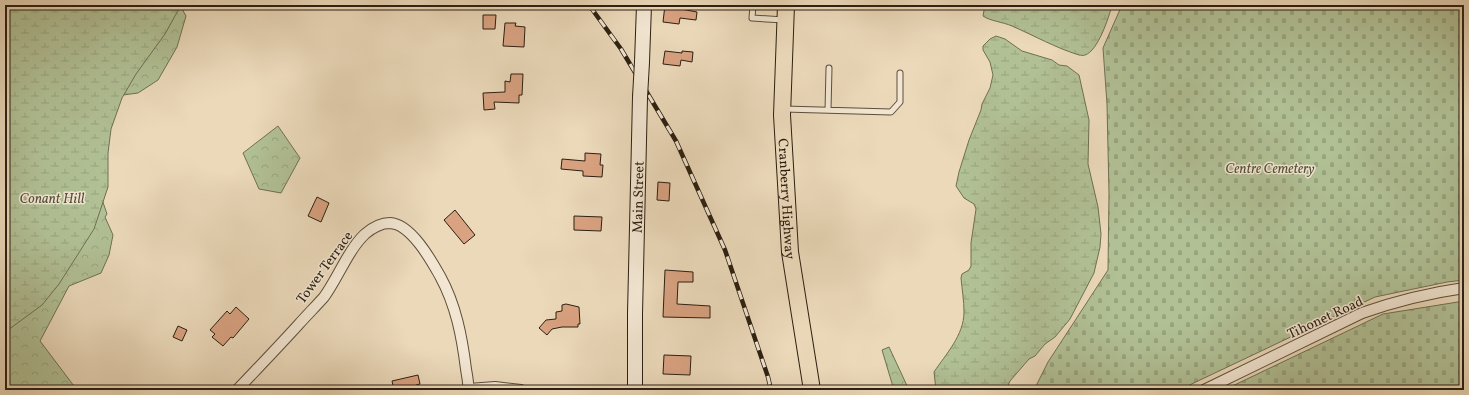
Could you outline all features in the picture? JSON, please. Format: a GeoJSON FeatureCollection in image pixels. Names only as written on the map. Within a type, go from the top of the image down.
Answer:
{"type":"FeatureCollection","features":[{"type":"Feature","properties":{"kind":"main road","name":"Main Street"},"geometry":{"type":"LineString","coordinates":[[635,390],[635,314],[640,97],[644,5]]}},
{"type":"Feature","properties":{"kind":"main road","name":"Cranberry Highway"},"geometry":{"type":"LineString","coordinates":[[785,13],[782,109],[790,252],[812,390]]}},
{"type":"Feature","properties":{"kind":"street","name":"Tower Terrace"},"geometry":{"type":"LineString","coordinates":[[237,390],[324,297],[365,234],[376,226],[390,223],[402,227],[412,235],[446,286],[460,330],[468,389]]}},
{"type":"Feature","properties":{"kind":"street","name":"Tihonet Road"},"geometry":{"type":"LineString","coordinates":[[1204,390],[1362,313],[1429,293],[1464,288]]}},
{"type":"Feature","properties":{"kind":"street"},"geometry":{"type":"LineString","coordinates":[[468,389],[495,387],[521,390]]}},
{"type":"Feature","properties":{"kind":"lane"},"geometry":{"type":"LineString","coordinates":[[753,5],[752,18],[785,13]]}},
{"type":"Feature","properties":{"kind":"lane"},"geometry":{"type":"LineString","coordinates":[[828,110],[829,68]]}},
{"type":"Feature","properties":{"kind":"lane"},"geometry":{"type":"LineString","coordinates":[[782,109],[891,112],[900,102],[900,73]]}},
{"type":"Feature","properties":{"kind":"green space"},"geometry":{"type":"Polygon","coordinates":[[[5,5],[181,5],[165,34],[136,74],[122,98],[111,129],[108,153],[108,187],[94,229],[59,284],[42,305],[8,330],[5,334],[5,5]]]}},
{"type":"Feature","properties":{"kind":"green space","name":"Conant Hill"},"geometry":{"type":"Polygon","coordinates":[[[180,5],[186,16],[177,47],[158,80],[138,93],[108,97],[63,85],[107,214],[105,217],[113,235],[109,255],[101,273],[69,286],[40,341],[77,390],[5,390],[5,42],[180,5]]]}},
{"type":"Feature","properties":{"kind":"green space"},"geometry":{"type":"Polygon","coordinates":[[[985,5],[1112,5],[1106,25],[1098,41],[1090,52],[1085,55],[1079,55],[1062,49],[1005,23],[986,18],[983,16],[985,5]]]}},
{"type":"Feature","properties":{"kind":"green space","name":"Centre Cemetery"},"geometry":{"type":"Polygon","coordinates":[[[1122,5],[1464,5],[1464,280],[1447,282],[1375,297],[1179,390],[1034,390],[1048,362],[1108,270],[1109,193],[1107,104],[1103,48],[1122,5]]]}},
{"type":"Feature","properties":{"kind":"green space"},"geometry":{"type":"Polygon","coordinates":[[[996,36],[1005,39],[1022,51],[1052,60],[1059,65],[1067,66],[1079,75],[1089,120],[1088,164],[1098,207],[1101,234],[1100,247],[1094,273],[1070,319],[1055,337],[1045,344],[1035,356],[1029,359],[1010,381],[1006,390],[936,390],[934,372],[954,344],[961,329],[963,320],[964,308],[961,278],[962,274],[969,270],[971,266],[971,243],[976,209],[974,204],[964,198],[956,186],[969,140],[982,104],[990,88],[993,75],[990,62],[983,50],[983,46],[990,39],[996,36]]]}},
{"type":"Feature","properties":{"kind":"green space"},"geometry":{"type":"Polygon","coordinates":[[[278,126],[300,158],[281,193],[259,189],[243,153],[278,126]]]}},
{"type":"Feature","properties":{"kind":"green space"},"geometry":{"type":"Polygon","coordinates":[[[1464,301],[1464,390],[1224,390],[1383,314],[1464,301]]]}},
{"type":"Feature","properties":{"kind":"green space"},"geometry":{"type":"Polygon","coordinates":[[[889,347],[909,390],[894,390],[882,350],[889,347]]]}},
{"type":"Feature","properties":{"kind":"building"},"geometry":{"type":"Polygon","coordinates":[[[665,5],[682,5],[681,9],[697,12],[696,20],[680,18],[679,24],[663,22],[665,5]]]}},
{"type":"Feature","properties":{"kind":"building"},"geometry":{"type":"Polygon","coordinates":[[[483,15],[496,15],[495,29],[483,29],[483,15]]]}},
{"type":"Feature","properties":{"kind":"building"},"geometry":{"type":"Polygon","coordinates":[[[505,23],[516,23],[515,26],[525,27],[524,47],[503,46],[505,23]]]}},
{"type":"Feature","properties":{"kind":"building"},"geometry":{"type":"Polygon","coordinates":[[[665,51],[682,53],[682,51],[693,52],[692,62],[681,60],[680,66],[663,64],[665,51]]]}},
{"type":"Feature","properties":{"kind":"building"},"geometry":{"type":"Polygon","coordinates":[[[511,74],[523,74],[522,95],[519,95],[519,103],[494,102],[495,109],[484,110],[483,93],[505,92],[505,81],[510,82],[511,74]]]}},
{"type":"Feature","properties":{"kind":"building"},"geometry":{"type":"Polygon","coordinates":[[[585,153],[601,154],[600,165],[603,165],[602,177],[583,176],[583,171],[561,169],[562,159],[585,161],[585,153]]]}},
{"type":"Feature","properties":{"kind":"building"},"geometry":{"type":"Polygon","coordinates":[[[658,182],[670,183],[669,201],[657,200],[658,182]]]}},
{"type":"Feature","properties":{"kind":"building"},"geometry":{"type":"Polygon","coordinates":[[[317,197],[329,203],[321,222],[308,216],[317,197]]]}},
{"type":"Feature","properties":{"kind":"building"},"geometry":{"type":"Polygon","coordinates":[[[455,210],[475,235],[464,244],[444,220],[455,210]]]}},
{"type":"Feature","properties":{"kind":"building"},"geometry":{"type":"Polygon","coordinates":[[[574,216],[602,217],[601,231],[574,230],[574,216]]]}},
{"type":"Feature","properties":{"kind":"building"},"geometry":{"type":"Polygon","coordinates":[[[665,270],[693,272],[693,282],[678,282],[677,304],[710,306],[710,318],[663,317],[665,270]]]}},
{"type":"Feature","properties":{"kind":"building"},"geometry":{"type":"Polygon","coordinates":[[[566,304],[579,307],[580,324],[578,324],[578,327],[562,327],[552,329],[547,335],[539,328],[546,320],[556,319],[556,312],[562,311],[562,305],[566,304]]]}},
{"type":"Feature","properties":{"kind":"building"},"geometry":{"type":"Polygon","coordinates":[[[236,307],[249,319],[233,338],[231,337],[223,346],[212,337],[215,334],[210,330],[227,311],[230,314],[236,307]]]}},
{"type":"Feature","properties":{"kind":"building"},"geometry":{"type":"Polygon","coordinates":[[[178,326],[187,330],[182,341],[173,337],[178,326]]]}},
{"type":"Feature","properties":{"kind":"building"},"geometry":{"type":"Polygon","coordinates":[[[664,355],[691,356],[690,375],[663,374],[664,355]]]}},
{"type":"Feature","properties":{"kind":"building"},"geometry":{"type":"Polygon","coordinates":[[[418,375],[420,384],[416,385],[418,390],[394,390],[392,381],[418,375]]]}},
{"type":"Feature","properties":{"kind":"railway"},"geometry":{"type":"LineString","coordinates":[[589,5],[621,49],[676,141],[725,250],[768,377],[771,390]]}}]}
